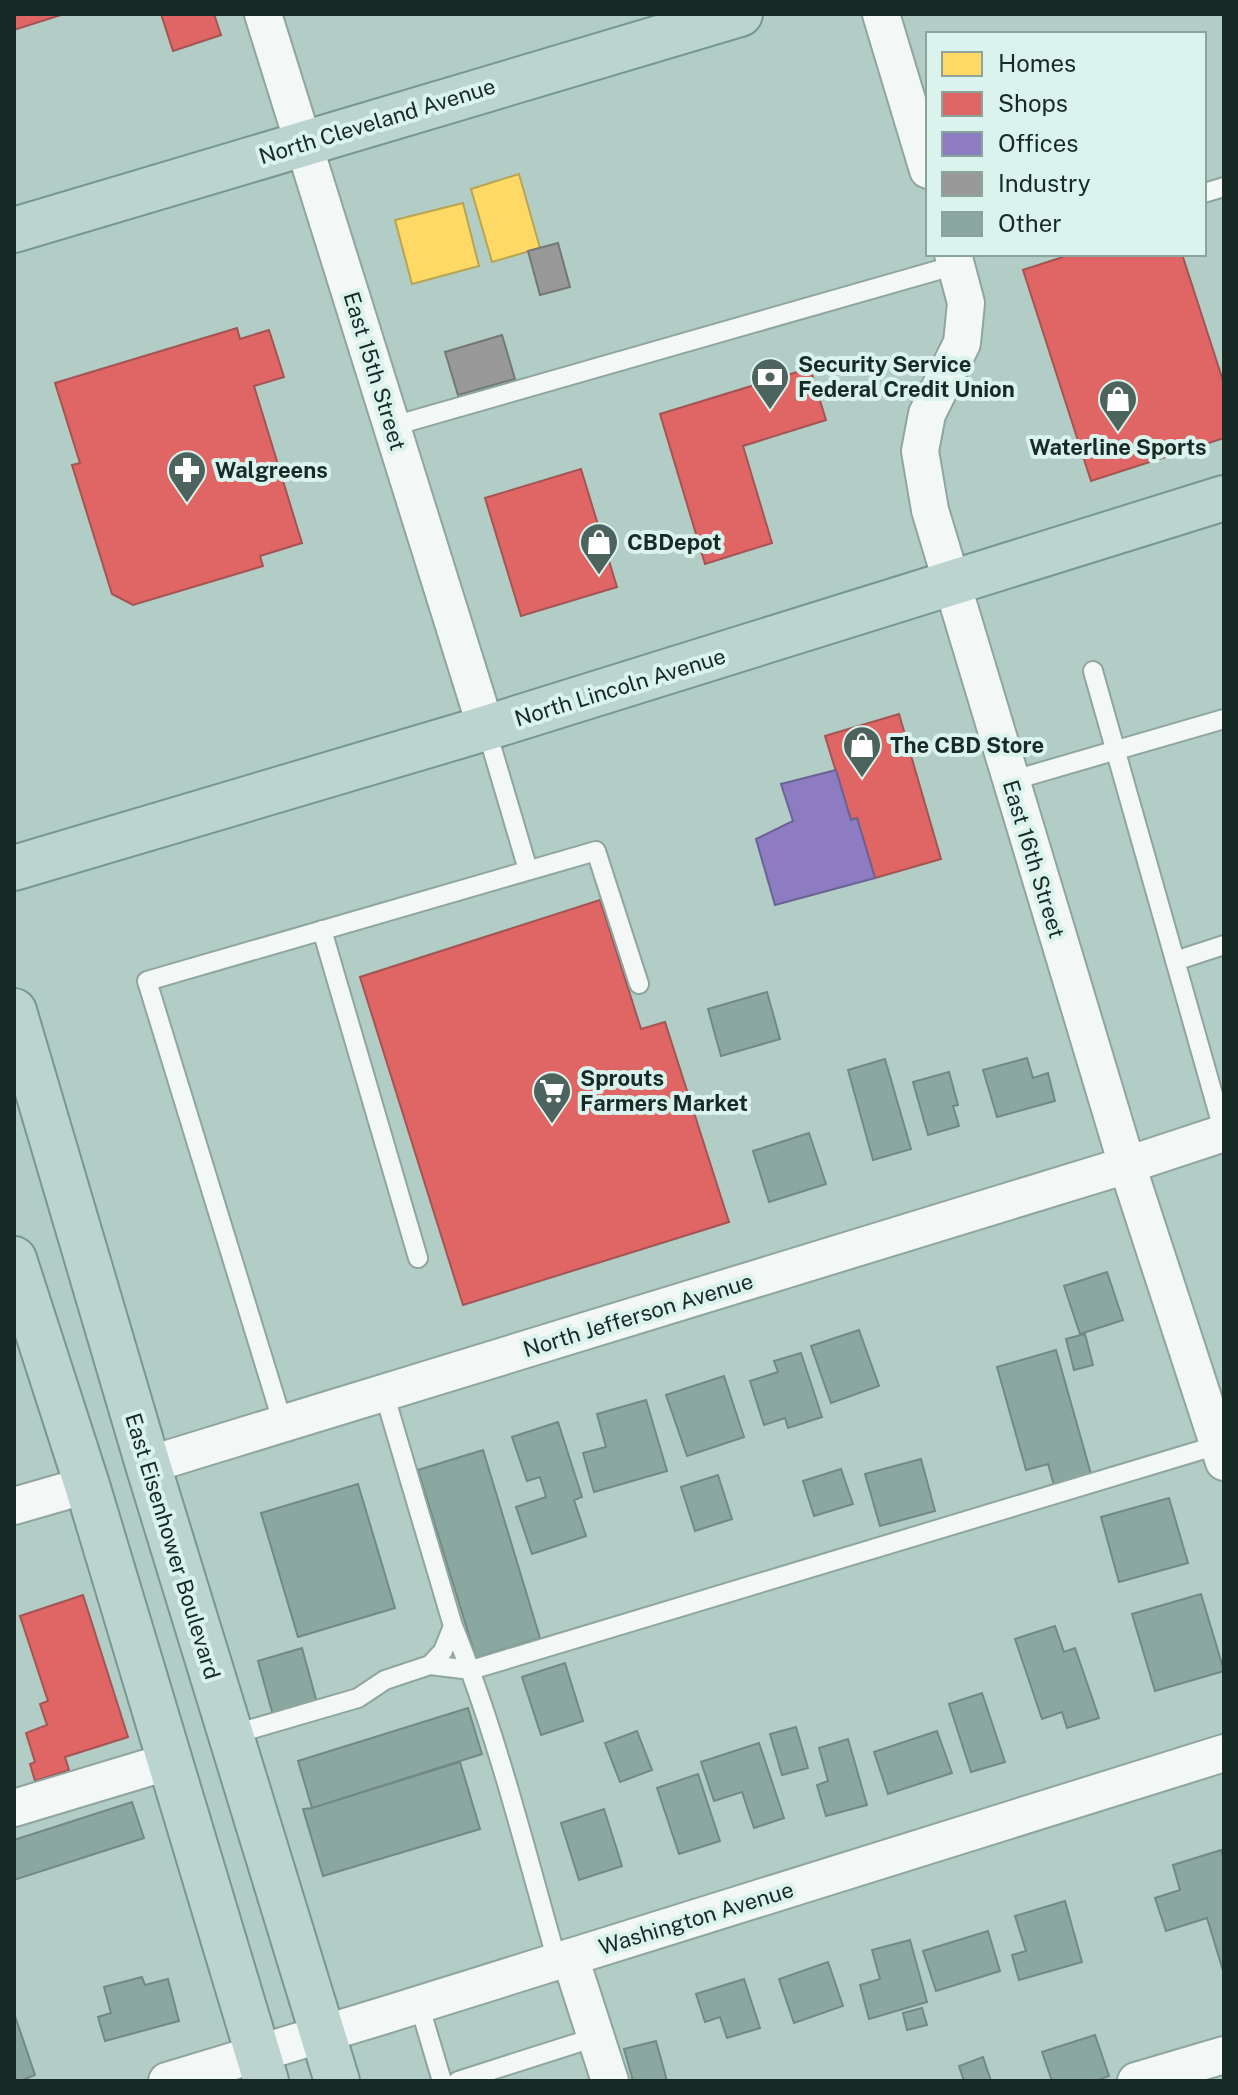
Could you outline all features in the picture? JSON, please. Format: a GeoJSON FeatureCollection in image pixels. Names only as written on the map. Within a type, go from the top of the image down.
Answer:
{"type":"FeatureCollection","features":[{"type":"Feature","properties":{"kind":"highway","name":"North Cleveland Avenue"},"geometry":{"type":"LineString","coordinates":[[14,230],[740,14]]}},
{"type":"Feature","properties":{"kind":"highway","name":"North Lincoln Avenue"},"geometry":{"type":"LineString","coordinates":[[14,868],[486,728],[1224,498]]}},
{"type":"Feature","properties":{"kind":"highway","name":"East Eisenhower Boulevard"},"geometry":{"type":"LineString","coordinates":[[14,1011],[148,1465],[337,2081]]}},
{"type":"Feature","properties":{"kind":"highway"},"geometry":{"type":"LineString","coordinates":[[14,1259],[87,1485],[262,2068]]}},
{"type":"Feature","properties":{"kind":"street","name":"East 15th Street"},"geometry":{"type":"LineString","coordinates":[[263,14],[486,728]]}},
{"type":"Feature","properties":{"kind":"street"},"geometry":{"type":"LineString","coordinates":[[881,14],[926,163]]}},
{"type":"Feature","properties":{"kind":"street","name":"East 16th Street"},"geometry":{"type":"LineString","coordinates":[[954,259],[966,303],[962,343],[927,414],[920,451],[930,510],[1127,1165],[1221,1454]]}},
{"type":"Feature","properties":{"kind":"street","name":"North Jefferson Avenue"},"geometry":{"type":"LineString","coordinates":[[148,1465],[1224,1133]]}},
{"type":"Feature","properties":{"kind":"street"},"geometry":{"type":"LineString","coordinates":[[14,1506],[87,1485]]}},
{"type":"Feature","properties":{"kind":"street","name":"Washington Avenue"},"geometry":{"type":"LineString","coordinates":[[167,2081],[262,2068],[323,2034],[1224,1753]]}},
{"type":"Feature","properties":{"kind":"street"},"geometry":{"type":"LineString","coordinates":[[14,1808],[170,1761]]}},
{"type":"Feature","properties":{"kind":"street"},"geometry":{"type":"LineString","coordinates":[[564,1959],[596,2037],[610,2081]]}},
{"type":"Feature","properties":{"kind":"street"},"geometry":{"type":"LineString","coordinates":[[1136,2081],[1224,2055]]}},
{"type":"Feature","properties":{"kind":"lane"},"geometry":{"type":"LineString","coordinates":[[393,426],[954,259]]}},
{"type":"Feature","properties":{"kind":"lane"},"geometry":{"type":"LineString","coordinates":[[1093,671],[1224,1133]]}},
{"type":"Feature","properties":{"kind":"lane"},"geometry":{"type":"LineString","coordinates":[[1010,781],[1224,719]]}},
{"type":"Feature","properties":{"kind":"lane"},"geometry":{"type":"LineString","coordinates":[[486,728],[528,870]]}},
{"type":"Feature","properties":{"kind":"lane"},"geometry":{"type":"LineString","coordinates":[[283,1424],[147,981],[596,851],[639,984]]}},
{"type":"Feature","properties":{"kind":"lane"},"geometry":{"type":"LineString","coordinates":[[322,930],[418,1258]]}},
{"type":"Feature","properties":{"kind":"lane"},"geometry":{"type":"LineString","coordinates":[[1175,961],[1224,945]]}},
{"type":"Feature","properties":{"kind":"lane"},"geometry":{"type":"LineString","coordinates":[[384,1393],[453,1626],[471,1670],[564,1959]]}},
{"type":"Feature","properties":{"kind":"lane"},"geometry":{"type":"LineString","coordinates":[[231,1735],[358,1698],[385,1680],[430,1665],[471,1670],[1221,1454]]}},
{"type":"Feature","properties":{"kind":"lane"},"geometry":{"type":"LineString","coordinates":[[430,1665],[443,1651],[453,1626]]}},
{"type":"Feature","properties":{"kind":"lane"},"geometry":{"type":"LineString","coordinates":[[419,2004],[442,2081]]}},
{"type":"Feature","properties":{"kind":"lane"},"geometry":{"type":"LineString","coordinates":[[458,2081],[596,2037]]}},
{"type":"Feature","properties":{"kind":"building: Homes"},"geometry":{"type":"Polygon","coordinates":[[[519,174],[540,248],[492,262],[471,189],[519,174]]]}},
{"type":"Feature","properties":{"kind":"building: Homes"},"geometry":{"type":"Polygon","coordinates":[[[463,203],[479,266],[412,284],[395,220],[463,203]]]}},
{"type":"Feature","properties":{"kind":"building: Shops"},"geometry":{"type":"Polygon","coordinates":[[[14,14],[64,14],[14,30],[14,14]]]}},
{"type":"Feature","properties":{"kind":"building: Shops"},"geometry":{"type":"Polygon","coordinates":[[[161,14],[214,14],[221,35],[173,51],[161,14]]]}},
{"type":"Feature","properties":{"kind":"building: Shops"},"geometry":{"type":"Polygon","coordinates":[[[1066,256],[1183,256],[1224,384],[1224,438],[1091,481],[1023,270],[1066,256]]]}},
{"type":"Feature","properties":{"kind":"building: Shops","name":"Walgreens"},"geometry":{"type":"Polygon","coordinates":[[[237,328],[240,339],[269,330],[284,377],[254,386],[302,543],[260,556],[263,566],[133,605],[112,594],[72,465],[80,463],[55,383],[237,328]]]}},
{"type":"Feature","properties":{"kind":"building: Shops"},"geometry":{"type":"Polygon","coordinates":[[[810,368],[826,420],[743,446],[772,543],[705,564],[660,414],[810,368]]]}},
{"type":"Feature","properties":{"kind":"building: Shops"},"geometry":{"type":"Polygon","coordinates":[[[581,469],[617,587],[521,616],[485,498],[581,469]]]}},
{"type":"Feature","properties":{"kind":"building: Shops"},"geometry":{"type":"Polygon","coordinates":[[[899,714],[941,859],[875,878],[857,818],[851,820],[825,736],[899,714]]]}},
{"type":"Feature","properties":{"kind":"building: Shops","name":"Sprouts Farmers Market"},"geometry":{"type":"Polygon","coordinates":[[[600,900],[641,1029],[665,1022],[729,1222],[463,1305],[360,977],[600,900]]]}},
{"type":"Feature","properties":{"kind":"building: Shops"},"geometry":{"type":"Polygon","coordinates":[[[83,1595],[128,1737],[65,1757],[69,1770],[35,1781],[30,1764],[35,1762],[26,1733],[47,1725],[40,1704],[48,1701],[20,1616],[83,1595]]]}},
{"type":"Feature","properties":{"kind":"building: Offices"},"geometry":{"type":"Polygon","coordinates":[[[836,770],[851,820],[857,818],[875,878],[775,905],[756,839],[793,821],[781,784],[836,770]]]}},
{"type":"Feature","properties":{"kind":"building: Industry"},"geometry":{"type":"Polygon","coordinates":[[[558,243],[570,287],[540,295],[528,251],[558,243]]]}},
{"type":"Feature","properties":{"kind":"building: Industry"},"geometry":{"type":"Polygon","coordinates":[[[502,335],[515,379],[458,395],[445,352],[502,335]]]}},
{"type":"Feature","properties":{"kind":"building: Other"},"geometry":{"type":"Polygon","coordinates":[[[767,992],[780,1039],[721,1056],[708,1009],[767,992]]]}},
{"type":"Feature","properties":{"kind":"building: Other"},"geometry":{"type":"Polygon","coordinates":[[[1027,1058],[1033,1078],[1048,1073],[1055,1101],[997,1117],[983,1070],[1027,1058]]]}},
{"type":"Feature","properties":{"kind":"building: Other"},"geometry":{"type":"Polygon","coordinates":[[[885,1059],[911,1149],[873,1160],[848,1070],[885,1059]]]}},
{"type":"Feature","properties":{"kind":"building: Other"},"geometry":{"type":"Polygon","coordinates":[[[949,1072],[958,1105],[953,1106],[959,1126],[928,1135],[913,1082],[949,1072]]]}},
{"type":"Feature","properties":{"kind":"building: Other"},"geometry":{"type":"Polygon","coordinates":[[[809,1133],[826,1184],[769,1202],[753,1151],[809,1133]]]}},
{"type":"Feature","properties":{"kind":"building: Other"},"geometry":{"type":"Polygon","coordinates":[[[1107,1272],[1123,1320],[1080,1334],[1064,1286],[1107,1272]]]}},
{"type":"Feature","properties":{"kind":"building: Other"},"geometry":{"type":"Polygon","coordinates":[[[859,1330],[879,1386],[831,1403],[811,1346],[859,1330]]]}},
{"type":"Feature","properties":{"kind":"building: Other"},"geometry":{"type":"Polygon","coordinates":[[[1085,1334],[1093,1365],[1074,1370],[1066,1339],[1085,1334]]]}},
{"type":"Feature","properties":{"kind":"building: Other"},"geometry":{"type":"Polygon","coordinates":[[[1056,1350],[1091,1474],[1054,1485],[1048,1464],[1026,1470],[997,1367],[1056,1350]]]}},
{"type":"Feature","properties":{"kind":"building: Other"},"geometry":{"type":"Polygon","coordinates":[[[801,1353],[822,1417],[788,1428],[785,1418],[764,1425],[750,1381],[778,1372],[774,1361],[801,1353]]]}},
{"type":"Feature","properties":{"kind":"building: Other"},"geometry":{"type":"Polygon","coordinates":[[[724,1376],[744,1437],[687,1456],[666,1395],[724,1376]]]}},
{"type":"Feature","properties":{"kind":"building: Other"},"geometry":{"type":"Polygon","coordinates":[[[646,1400],[667,1471],[594,1492],[583,1453],[606,1447],[597,1414],[646,1400]]]}},
{"type":"Feature","properties":{"kind":"building: Other"},"geometry":{"type":"Polygon","coordinates":[[[558,1422],[582,1497],[574,1500],[586,1536],[532,1554],[516,1507],[546,1497],[540,1477],[527,1481],[512,1437],[558,1422]]]}},
{"type":"Feature","properties":{"kind":"building: Other"},"geometry":{"type":"Polygon","coordinates":[[[483,1450],[540,1638],[476,1658],[418,1470],[483,1450]]]}},
{"type":"Feature","properties":{"kind":"building: Other"},"geometry":{"type":"Polygon","coordinates":[[[921,1459],[935,1511],[880,1526],[865,1474],[921,1459]]]}},
{"type":"Feature","properties":{"kind":"building: Other"},"geometry":{"type":"Polygon","coordinates":[[[841,1469],[853,1504],[814,1516],[803,1481],[841,1469]]]}},
{"type":"Feature","properties":{"kind":"building: Other"},"geometry":{"type":"Polygon","coordinates":[[[718,1475],[732,1519],[695,1531],[681,1487],[718,1475]]]}},
{"type":"Feature","properties":{"kind":"building: Other"},"geometry":{"type":"Polygon","coordinates":[[[358,1484],[395,1608],[298,1637],[261,1513],[358,1484]]]}},
{"type":"Feature","properties":{"kind":"building: Other"},"geometry":{"type":"Polygon","coordinates":[[[1169,1498],[1188,1563],[1119,1582],[1101,1517],[1169,1498]]]}},
{"type":"Feature","properties":{"kind":"building: Other"},"geometry":{"type":"Polygon","coordinates":[[[1201,1594],[1224,1671],[1155,1691],[1132,1614],[1201,1594]]]}},
{"type":"Feature","properties":{"kind":"building: Other"},"geometry":{"type":"Polygon","coordinates":[[[1055,1626],[1064,1652],[1075,1648],[1099,1718],[1067,1728],[1062,1712],[1042,1719],[1015,1639],[1055,1626]]]}},
{"type":"Feature","properties":{"kind":"building: Other"},"geometry":{"type":"Polygon","coordinates":[[[302,1648],[317,1703],[273,1715],[258,1661],[302,1648]]]}},
{"type":"Feature","properties":{"kind":"building: Other"},"geometry":{"type":"Polygon","coordinates":[[[565,1663],[583,1721],[541,1735],[522,1677],[565,1663]]]}},
{"type":"Feature","properties":{"kind":"building: Other"},"geometry":{"type":"Polygon","coordinates":[[[982,1693],[1005,1762],[971,1772],[949,1704],[982,1693]]]}},
{"type":"Feature","properties":{"kind":"building: Other"},"geometry":{"type":"Polygon","coordinates":[[[468,1708],[482,1754],[312,1808],[298,1761],[468,1708]]]}},
{"type":"Feature","properties":{"kind":"building: Other"},"geometry":{"type":"Polygon","coordinates":[[[796,1727],[808,1768],[782,1775],[770,1734],[796,1727]]]}},
{"type":"Feature","properties":{"kind":"building: Other"},"geometry":{"type":"Polygon","coordinates":[[[637,1731],[652,1770],[620,1782],[605,1743],[637,1731]]]}},
{"type":"Feature","properties":{"kind":"building: Other"},"geometry":{"type":"Polygon","coordinates":[[[937,1731],[952,1773],[888,1794],[874,1752],[937,1731]]]}},
{"type":"Feature","properties":{"kind":"building: Other"},"geometry":{"type":"Polygon","coordinates":[[[848,1739],[867,1805],[826,1816],[817,1785],[828,1781],[819,1748],[848,1739]]]}},
{"type":"Feature","properties":{"kind":"building: Other"},"geometry":{"type":"Polygon","coordinates":[[[759,1743],[784,1818],[754,1828],[742,1792],[714,1801],[701,1762],[759,1743]]]}},
{"type":"Feature","properties":{"kind":"building: Other"},"geometry":{"type":"Polygon","coordinates":[[[460,1762],[480,1829],[323,1876],[303,1809],[460,1762]]]}},
{"type":"Feature","properties":{"kind":"building: Other"},"geometry":{"type":"Polygon","coordinates":[[[698,1774],[720,1841],[679,1854],[657,1788],[698,1774]]]}},
{"type":"Feature","properties":{"kind":"building: Other"},"geometry":{"type":"Polygon","coordinates":[[[132,1802],[144,1838],[14,1880],[14,1840],[132,1802]]]}},
{"type":"Feature","properties":{"kind":"building: Other"},"geometry":{"type":"Polygon","coordinates":[[[604,1809],[622,1866],[579,1880],[561,1823],[604,1809]]]}},
{"type":"Feature","properties":{"kind":"building: Other"},"geometry":{"type":"Polygon","coordinates":[[[1221,1850],[1224,1860],[1224,1974],[1207,1918],[1166,1931],[1155,1898],[1180,1890],[1173,1865],[1221,1850]]]}},
{"type":"Feature","properties":{"kind":"building: Other"},"geometry":{"type":"Polygon","coordinates":[[[1065,1901],[1082,1962],[1019,1980],[1012,1955],[1026,1951],[1015,1916],[1065,1901]]]}},
{"type":"Feature","properties":{"kind":"building: Other"},"geometry":{"type":"Polygon","coordinates":[[[988,1931],[1000,1971],[936,1991],[923,1951],[988,1931]]]}},
{"type":"Feature","properties":{"kind":"building: Other"},"geometry":{"type":"Polygon","coordinates":[[[910,1940],[927,2002],[869,2019],[860,1985],[880,1979],[872,1950],[910,1940]]]}},
{"type":"Feature","properties":{"kind":"building: Other"},"geometry":{"type":"Polygon","coordinates":[[[828,1962],[843,2006],[794,2023],[779,1979],[828,1962]]]}},
{"type":"Feature","properties":{"kind":"building: Other"},"geometry":{"type":"Polygon","coordinates":[[[142,1977],[145,1985],[168,1979],[179,2021],[105,2041],[98,2017],[111,2013],[104,1987],[142,1977]]]}},
{"type":"Feature","properties":{"kind":"building: Other"},"geometry":{"type":"Polygon","coordinates":[[[744,1979],[760,2028],[727,2038],[720,2017],[705,2022],[696,1994],[744,1979]]]}},
{"type":"Feature","properties":{"kind":"building: Other"},"geometry":{"type":"Polygon","coordinates":[[[922,2008],[927,2025],[907,2030],[903,2013],[922,2008]]]}},
{"type":"Feature","properties":{"kind":"building: Other"},"geometry":{"type":"Polygon","coordinates":[[[15,2016],[35,2075],[20,2081],[16,2081],[14,2074],[15,2016]]]}},
{"type":"Feature","properties":{"kind":"building: Other"},"geometry":{"type":"Polygon","coordinates":[[[1095,2035],[1109,2076],[1096,2081],[1052,2081],[1042,2052],[1095,2035]]]}},
{"type":"Feature","properties":{"kind":"building: Other"},"geometry":{"type":"Polygon","coordinates":[[[656,2041],[667,2081],[633,2081],[624,2049],[656,2041]]]}},
{"type":"Feature","properties":{"kind":"building: Other"},"geometry":{"type":"Polygon","coordinates":[[[983,2057],[991,2081],[964,2081],[959,2066],[983,2057]]]}},
{"type":"Feature","properties":{"kind":"place","name":"Security Service Federal Credit Union"},"geometry":{"type":"Point","coordinates":[770,411]}},
{"type":"Feature","properties":{"kind":"place","name":"Waterline Sports"},"geometry":{"type":"Point","coordinates":[1118,433]}},
{"type":"Feature","properties":{"kind":"place","name":"Walgreens"},"geometry":{"type":"Point","coordinates":[187,504]}},
{"type":"Feature","properties":{"kind":"place","name":"CBDepot"},"geometry":{"type":"Point","coordinates":[599,576]}},
{"type":"Feature","properties":{"kind":"place","name":"The CBD Store"},"geometry":{"type":"Point","coordinates":[862,779]}},
{"type":"Feature","properties":{"kind":"place","name":"Sprouts Farmers Market"},"geometry":{"type":"Point","coordinates":[552,1125]}}]}
